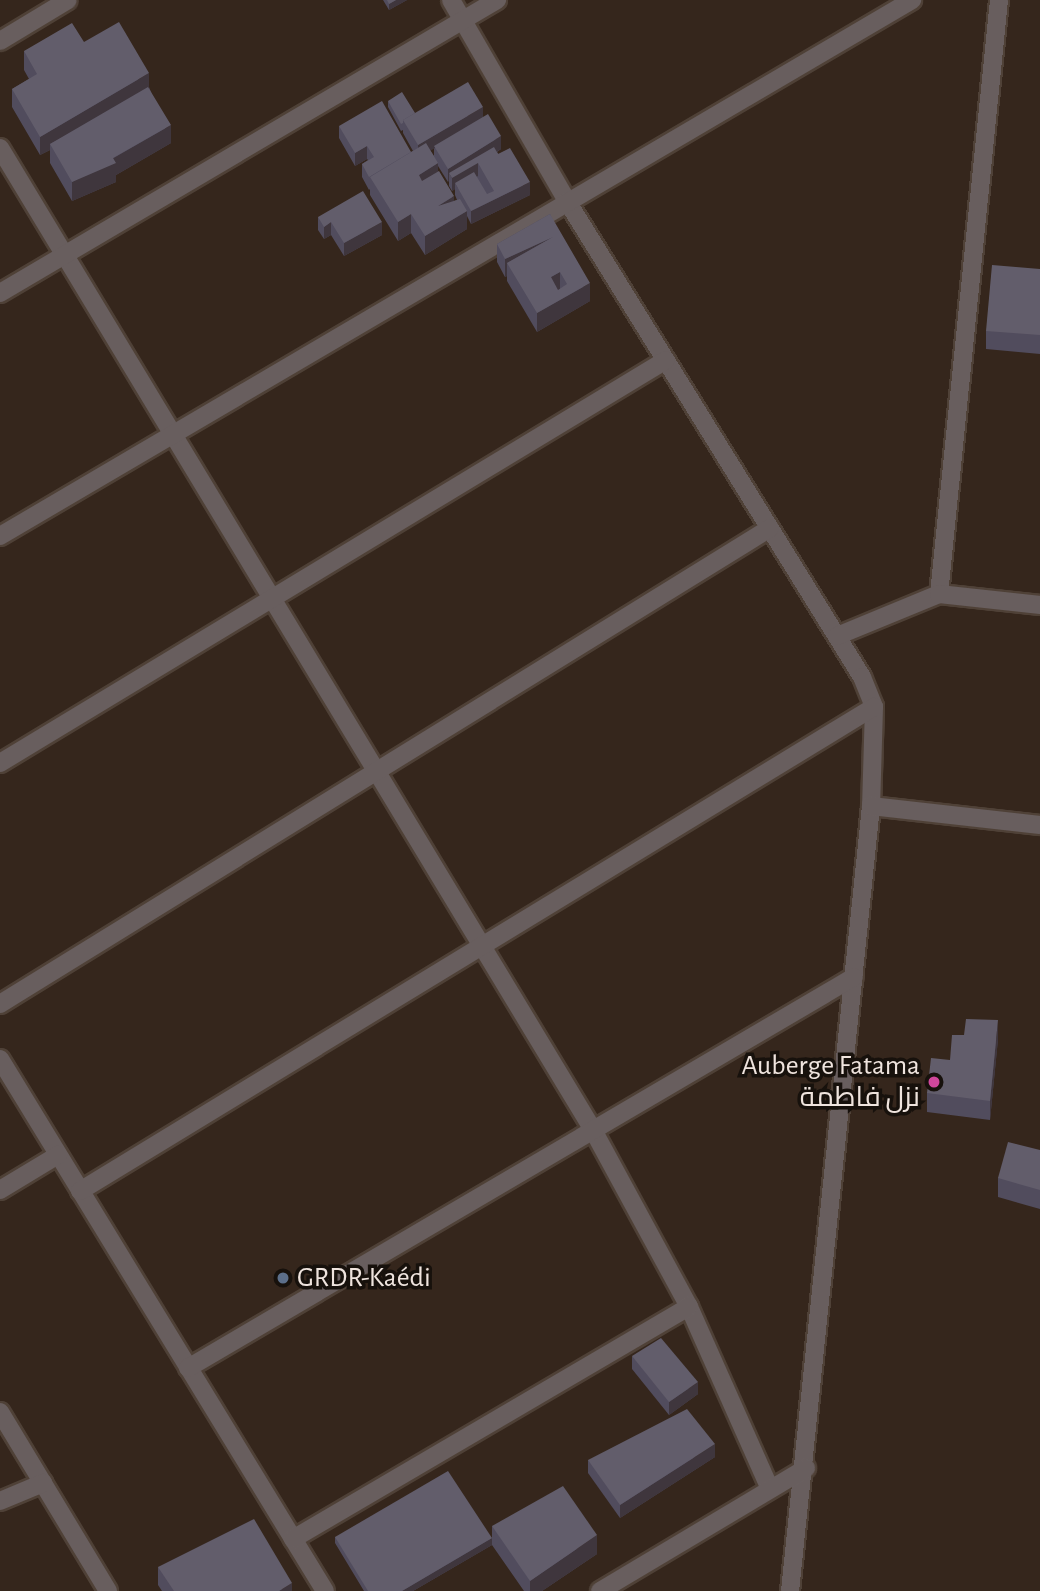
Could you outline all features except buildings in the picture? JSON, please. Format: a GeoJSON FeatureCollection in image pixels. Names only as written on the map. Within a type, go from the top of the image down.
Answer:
{"type":"FeatureCollection","features":[{"type":"Feature","properties":{"kind":"street"},"geometry":{"type":"LineString","coordinates":[[0,41],[68,0]]}},
{"type":"Feature","properties":{"kind":"street"},"geometry":{"type":"LineString","coordinates":[[451,0],[566,201],[837,636],[874,707],[871,806],[806,1468],[790,1591]]}},
{"type":"Feature","properties":{"kind":"street"},"geometry":{"type":"LineString","coordinates":[[0,293],[497,0]]}},
{"type":"Feature","properties":{"kind":"street"},"geometry":{"type":"LineString","coordinates":[[0,536],[912,0]]}},
{"type":"Feature","properties":{"kind":"street"},"geometry":{"type":"LineString","coordinates":[[939,594],[999,0]]}},
{"type":"Feature","properties":{"kind":"street"},"geometry":{"type":"LineString","coordinates":[[0,148],[593,1130],[689,1307],[770,1489]]}},
{"type":"Feature","properties":{"kind":"street"},"geometry":{"type":"LineString","coordinates":[[0,763],[274,602],[666,360]]}},
{"type":"Feature","properties":{"kind":"street"},"geometry":{"type":"LineString","coordinates":[[0,1004],[770,528]]}},
{"type":"Feature","properties":{"kind":"street"},"geometry":{"type":"LineString","coordinates":[[837,636],[939,594],[1040,605]]}},
{"type":"Feature","properties":{"kind":"street"},"geometry":{"type":"LineString","coordinates":[[80,1191],[874,707]]}},
{"type":"Feature","properties":{"kind":"street"},"geometry":{"type":"LineString","coordinates":[[871,806],[1040,825]]}},
{"type":"Feature","properties":{"kind":"street"},"geometry":{"type":"LineString","coordinates":[[188,1368],[854,977]]}},
{"type":"Feature","properties":{"kind":"street"},"geometry":{"type":"LineString","coordinates":[[0,1059],[325,1591]]}},
{"type":"Feature","properties":{"kind":"street"},"geometry":{"type":"LineString","coordinates":[[0,1190],[58,1155]]}},
{"type":"Feature","properties":{"kind":"street"},"geometry":{"type":"LineString","coordinates":[[293,1539],[689,1307]]}},
{"type":"Feature","properties":{"kind":"street"},"geometry":{"type":"LineString","coordinates":[[0,1412],[108,1591]]}},
{"type":"Feature","properties":{"kind":"street"},"geometry":{"type":"LineString","coordinates":[[600,1591],[806,1468]]}},
{"type":"Feature","properties":{"kind":"street"},"geometry":{"type":"LineString","coordinates":[[0,1501],[43,1483]]}},
{"type":"Feature","properties":{"kind":"place","name":"Auberge Fatama نزل فاطمة"},"geometry":{"type":"Point","coordinates":[934,1082]}},
{"type":"Feature","properties":{"kind":"place","name":"GRDR-Kaédi"},"geometry":{"type":"Point","coordinates":[283,1278]}}]}
